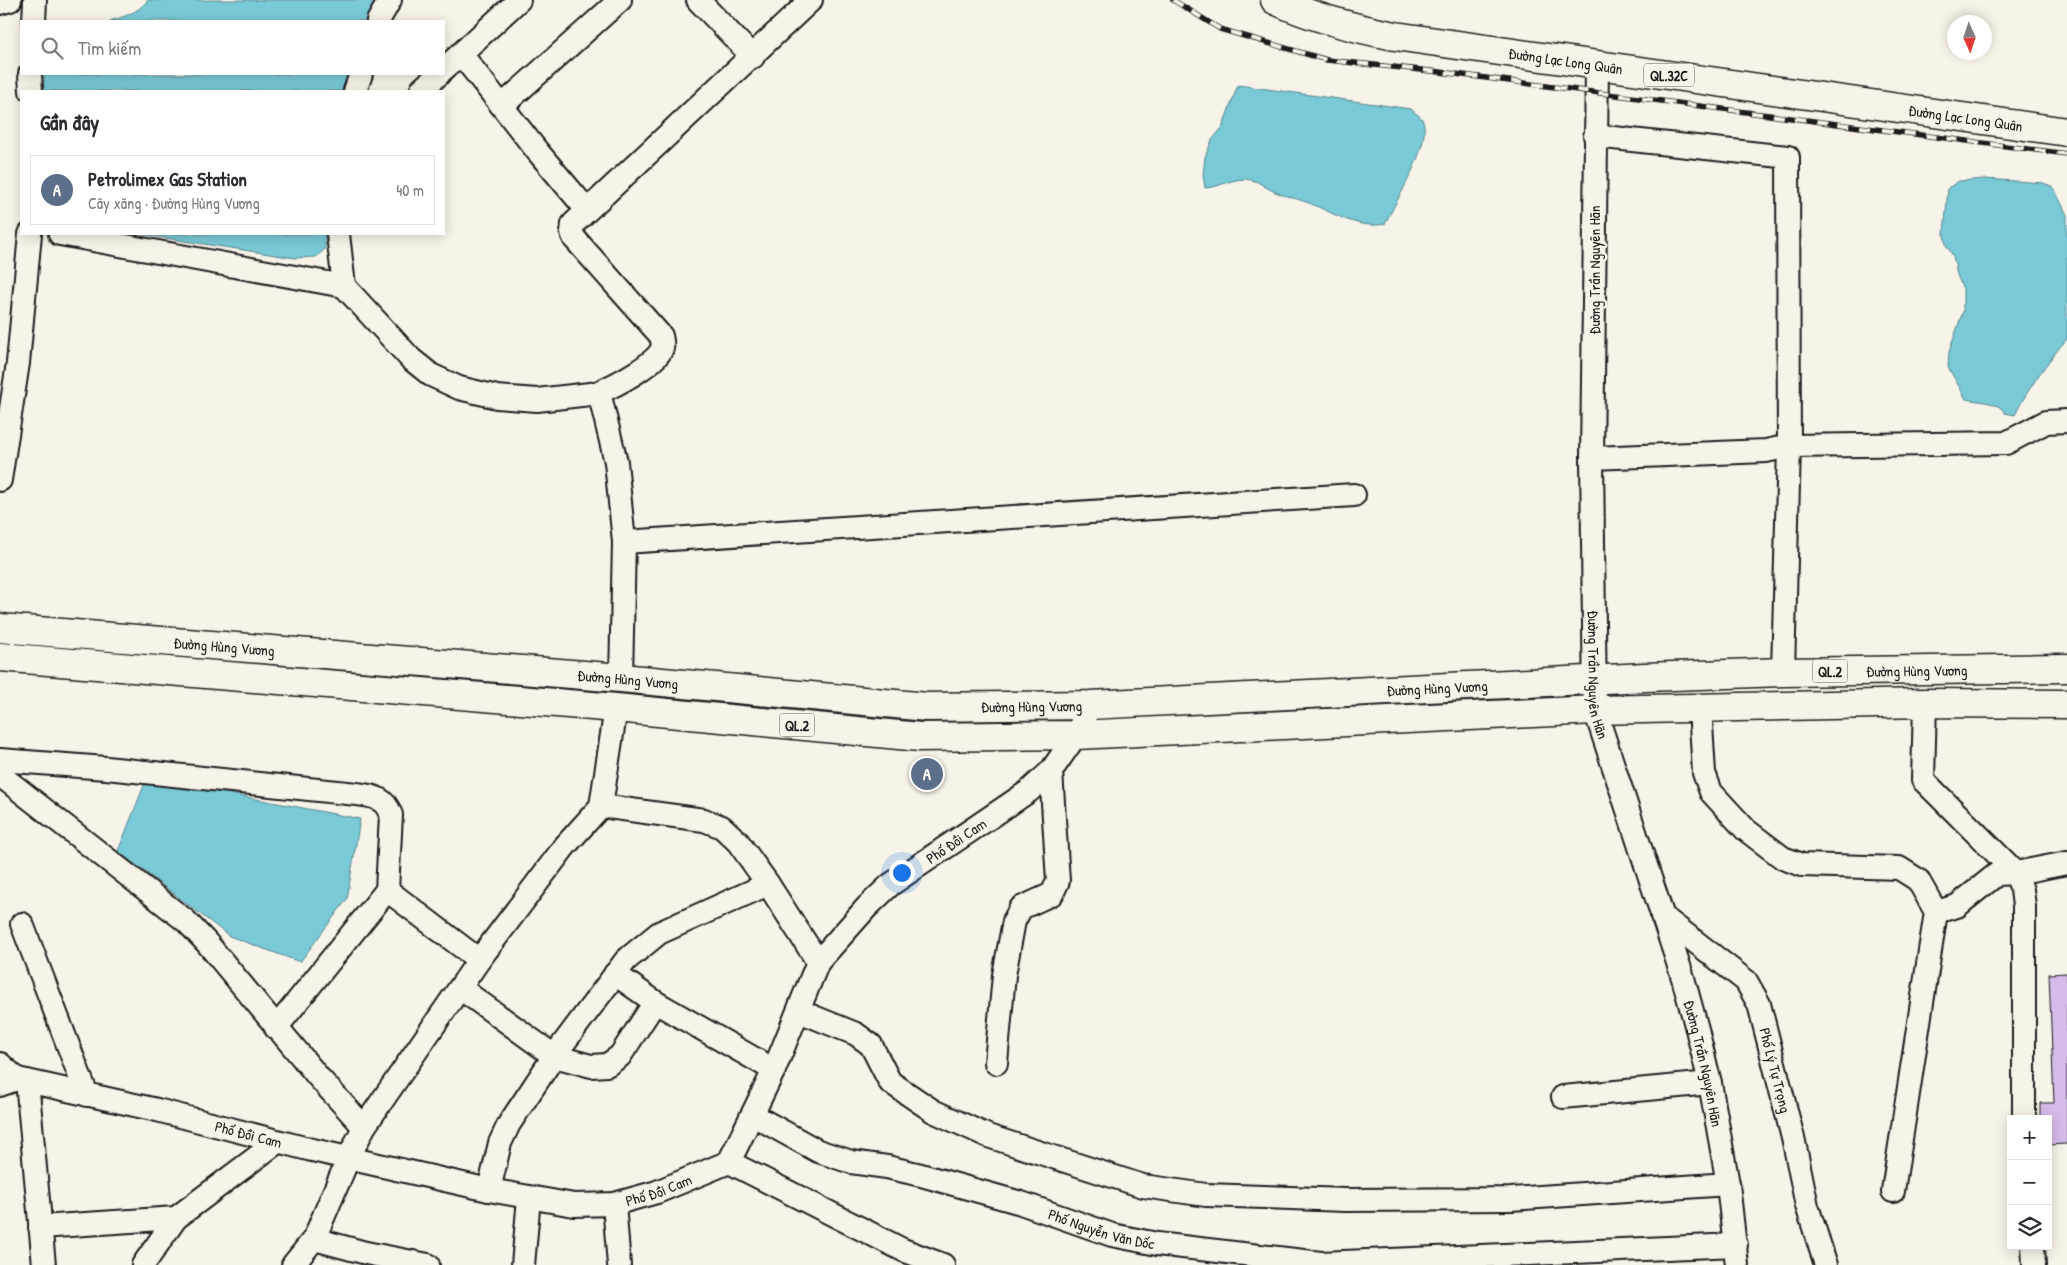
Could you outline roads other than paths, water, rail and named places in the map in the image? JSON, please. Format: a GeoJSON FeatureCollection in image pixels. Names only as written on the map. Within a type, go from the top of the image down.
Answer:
{"type":"FeatureCollection","features":[{"type":"Feature","properties":{"kind":"main road","name":"Đường Lạc Long Quân"},"geometry":{"type":"LineString","coordinates":[[1275,0],[1311,15],[1356,28],[1395,36],[2067,132]]}},
{"type":"Feature","properties":{"kind":"main road","name":"Đường Hùng Vương"},"geometry":{"type":"LineString","coordinates":[[0,628],[621,678],[927,707],[1090,705],[1594,678],[1783,672],[2067,668]]}},
{"type":"Feature","properties":{"kind":"main road"},"geometry":{"type":"LineString","coordinates":[[297,682],[300,652]]}},
{"type":"Feature","properties":{"kind":"main road","name":"Đường Hùng Vương"},"geometry":{"type":"LineString","coordinates":[[0,657],[616,708],[920,737],[1076,735],[1595,710],[1925,703],[2067,704]]}},
{"type":"Feature","properties":{"kind":"street"},"geometry":{"type":"LineString","coordinates":[[0,3],[10,0]]}},
{"type":"Feature","properties":{"kind":"street"},"geometry":{"type":"LineString","coordinates":[[34,20],[35,0]]}},
{"type":"Feature","properties":{"kind":"street"},"geometry":{"type":"LineString","coordinates":[[379,20],[390,0]]}},
{"type":"Feature","properties":{"kind":"street"},"geometry":{"type":"LineString","coordinates":[[445,68],[519,0]]}},
{"type":"Feature","properties":{"kind":"street"},"geometry":{"type":"LineString","coordinates":[[503,105],[620,0]]}},
{"type":"Feature","properties":{"kind":"street"},"geometry":{"type":"LineString","coordinates":[[698,0],[752,57]]}},
{"type":"Feature","properties":{"kind":"street"},"geometry":{"type":"LineString","coordinates":[[338,235],[344,286],[411,359],[431,375],[459,388],[497,397],[537,400],[599,394],[617,385],[644,366],[659,354],[663,346],[661,336],[574,238],[572,232],[573,224],[811,0]]}},
{"type":"Feature","properties":{"kind":"street"},"geometry":{"type":"LineString","coordinates":[[461,54],[503,105],[538,152],[588,210]]}},
{"type":"Feature","properties":{"kind":"street","name":"Đường Trần Nguyên Hãn"},"geometry":{"type":"LineString","coordinates":[[1597,66],[1592,458],[1595,710],[1683,978],[1710,1083],[1728,1184],[1737,1255]]}},
{"type":"Feature","properties":{"kind":"street"},"geometry":{"type":"LineString","coordinates":[[30,75],[31,90]]}},
{"type":"Feature","properties":{"kind":"street"},"geometry":{"type":"LineString","coordinates":[[355,90],[361,75]]}},
{"type":"Feature","properties":{"kind":"street"},"geometry":{"type":"LineString","coordinates":[[1595,136],[1788,157],[1789,446],[1783,672]]}},
{"type":"Feature","properties":{"kind":"street"},"geometry":{"type":"LineString","coordinates":[[0,480],[18,363],[30,235]]}},
{"type":"Feature","properties":{"kind":"street"},"geometry":{"type":"LineString","coordinates":[[65,235],[344,286]]}},
{"type":"Feature","properties":{"kind":"street"},"geometry":{"type":"LineString","coordinates":[[599,394],[616,462],[624,542],[621,678]]}},
{"type":"Feature","properties":{"kind":"street"},"geometry":{"type":"LineString","coordinates":[[1592,458],[1766,451],[1789,446],[2006,443],[2046,422],[2067,421]]}},
{"type":"Feature","properties":{"kind":"street"},"geometry":{"type":"LineString","coordinates":[[624,542],[1354,494]]}},
{"type":"Feature","properties":{"kind":"street"},"geometry":{"type":"LineString","coordinates":[[1925,703],[1923,780],[2016,872],[2022,890],[2024,906],[2024,1115]]}},
{"type":"Feature","properties":{"kind":"street","name":"Phố Đồi Cam"},"geometry":{"type":"LineString","coordinates":[[15,1082],[157,1110],[277,1142],[529,1198],[574,1205],[614,1204],[657,1192],[729,1162],[774,1070],[818,962],[867,907],[890,885],[1029,791],[1052,771],[1076,735],[1090,705]]}},
{"type":"Feature","properties":{"kind":"street"},"geometry":{"type":"LineString","coordinates":[[293,1265],[314,1239],[364,1127],[479,960],[565,846],[601,806],[616,708]]}},
{"type":"Feature","properties":{"kind":"street"},"geometry":{"type":"LineString","coordinates":[[1700,708],[1704,773],[1711,792],[1746,830],[1783,858],[1802,864],[1899,868],[1918,880],[1936,912],[1892,1191]]}},
{"type":"Feature","properties":{"kind":"street"},"geometry":{"type":"LineString","coordinates":[[0,760],[106,768],[378,797],[388,806],[392,815],[387,890],[276,1028]]}},
{"type":"Feature","properties":{"kind":"street"},"geometry":{"type":"LineString","coordinates":[[996,1063],[1004,975],[1014,921],[1021,908],[1052,894],[1058,881],[1052,771]]}},
{"type":"Feature","properties":{"kind":"street"},"geometry":{"type":"LineString","coordinates":[[0,775],[186,921],[207,943],[276,1028],[364,1127]]}},
{"type":"Feature","properties":{"kind":"street"},"geometry":{"type":"LineString","coordinates":[[601,806],[704,820],[722,828],[738,842],[768,884],[818,962]]}},
{"type":"Feature","properties":{"kind":"street"},"geometry":{"type":"LineString","coordinates":[[1936,912],[1957,906],[1997,874],[2067,863]]}},
{"type":"Feature","properties":{"kind":"street"},"geometry":{"type":"LineString","coordinates":[[489,1190],[500,1143],[509,1124],[554,1056],[626,960],[659,933],[768,884]]}},
{"type":"Feature","properties":{"kind":"street"},"geometry":{"type":"LineString","coordinates":[[387,890],[479,960]]}},
{"type":"Feature","properties":{"kind":"street","name":"Phố Lý Tự Trọng"},"geometry":{"type":"LineString","coordinates":[[1662,916],[1746,981],[1759,1004],[1794,1142],[1807,1206],[1826,1265]]}},
{"type":"Feature","properties":{"kind":"street"},"geometry":{"type":"LineString","coordinates":[[22,924],[87,1095]]}},
{"type":"Feature","properties":{"kind":"street"},"geometry":{"type":"LineString","coordinates":[[615,974],[655,1002],[774,1070]]}},
{"type":"Feature","properties":{"kind":"street"},"geometry":{"type":"LineString","coordinates":[[460,988],[554,1056],[591,1066],[607,1065],[620,1056],[655,1002]]}},
{"type":"Feature","properties":{"kind":"street"},"geometry":{"type":"LineString","coordinates":[[799,1011],[856,1034],[871,1044],[890,1082],[933,1111],[988,1136],[1143,1186],[1206,1195],[1355,1200],[1511,1198],[1728,1184]]}},
{"type":"Feature","properties":{"kind":"street"},"geometry":{"type":"LineString","coordinates":[[0,1064],[15,1082],[40,1227],[44,1265]]}},
{"type":"Feature","properties":{"kind":"street"},"geometry":{"type":"LineString","coordinates":[[1563,1097],[1710,1083]]}},
{"type":"Feature","properties":{"kind":"street","name":"Phố Nguyễn Văn Dốc"},"geometry":{"type":"LineString","coordinates":[[753,1115],[818,1151],[851,1162],[904,1171],[1021,1203],[1112,1235],[1157,1244],[1321,1264],[1737,1255]]}},
{"type":"Feature","properties":{"kind":"street"},"geometry":{"type":"LineString","coordinates":[[143,1265],[176,1218],[277,1142]]}},
{"type":"Feature","properties":{"kind":"street"},"geometry":{"type":"LineString","coordinates":[[729,1162],[903,1250],[943,1265]]}},
{"type":"Feature","properties":{"kind":"street"},"geometry":{"type":"LineString","coordinates":[[524,1265],[529,1198]]}},
{"type":"Feature","properties":{"kind":"street"},"geometry":{"type":"LineString","coordinates":[[614,1204],[619,1265]]}},
{"type":"Feature","properties":{"kind":"street"},"geometry":{"type":"LineString","coordinates":[[40,1227],[176,1218]]}},
{"type":"Feature","properties":{"kind":"street"},"geometry":{"type":"LineString","coordinates":[[314,1239],[366,1259],[428,1265]]}},
{"type":"Feature","properties":{"kind":"street"},"geometry":{"type":"LineString","coordinates":[[2032,1250],[2034,1265]]}},
{"type":"Feature","properties":{"kind":"water"},"geometry":{"type":"Polygon","coordinates":[[[148,0],[382,0],[372,20],[113,20],[136,11],[148,0]]]}},
{"type":"Feature","properties":{"kind":"water"},"geometry":{"type":"Polygon","coordinates":[[[44,75],[347,75],[342,90],[44,90],[44,75]]]}},
{"type":"Feature","properties":{"kind":"water"},"geometry":{"type":"Polygon","coordinates":[[[1238,85],[1411,109],[1420,117],[1424,129],[1423,142],[1412,172],[1385,224],[1364,224],[1344,219],[1306,202],[1277,193],[1252,180],[1239,179],[1205,188],[1203,175],[1205,157],[1212,140],[1222,128],[1238,85]]]}},
{"type":"Feature","properties":{"kind":"water"},"geometry":{"type":"Polygon","coordinates":[[[1985,179],[2044,183],[2054,188],[2067,215],[2067,339],[2039,375],[2015,415],[2005,413],[1993,404],[1966,399],[1948,367],[1949,352],[1963,311],[1963,289],[1957,275],[1953,256],[1946,245],[1944,234],[1948,188],[1959,181],[1985,179]]]}},
{"type":"Feature","properties":{"kind":"water"},"geometry":{"type":"Polygon","coordinates":[[[146,235],[325,235],[325,249],[316,257],[295,258],[146,235]]]}},
{"type":"Feature","properties":{"kind":"water"},"geometry":{"type":"Polygon","coordinates":[[[147,778],[360,819],[347,899],[300,962],[229,936],[118,851],[147,778]]]}},
{"type":"Feature","properties":{"kind":"railway"},"geometry":{"type":"LineString","coordinates":[[1173,0],[1220,29],[1327,60],[1440,72],[2067,154]]}},
{"type":"Feature","properties":{"kind":"place","name":"Petrolimex Gas Station"},"geometry":{"type":"Point","coordinates":[927,774]}}]}
